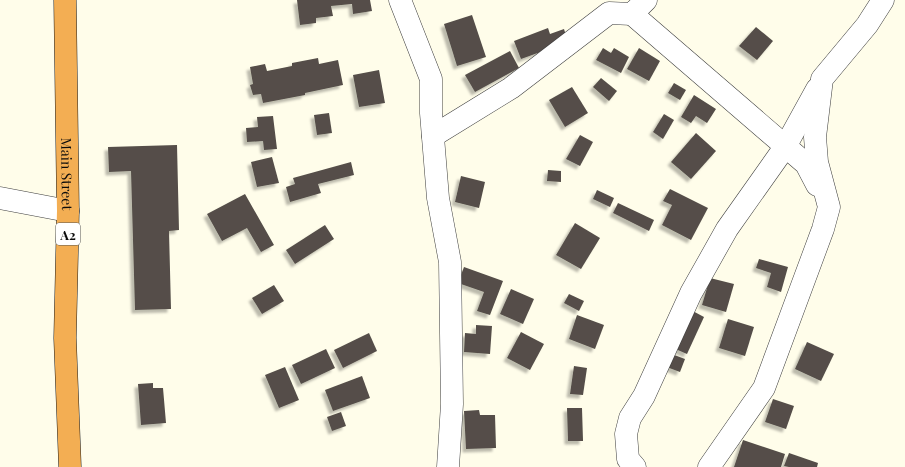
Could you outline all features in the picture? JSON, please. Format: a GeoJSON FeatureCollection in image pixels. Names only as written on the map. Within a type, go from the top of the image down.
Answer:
{"type":"FeatureCollection","features":[{"type":"Feature","properties":{"kind":"highway","name":"Main Street"},"geometry":{"type":"LineString","coordinates":[[64,0],[68,211],[66,338],[70,467]]}},
{"type":"Feature","properties":{"kind":"street"},"geometry":{"type":"LineString","coordinates":[[400,0],[431,79],[431,114],[438,198],[450,262],[452,404],[448,467]]}},
{"type":"Feature","properties":{"kind":"street"},"geometry":{"type":"LineString","coordinates":[[635,467],[628,459],[626,434],[630,418],[644,396],[691,293],[727,229],[785,147],[822,79],[867,25],[883,0]]}},
{"type":"Feature","properties":{"kind":"street"},"geometry":{"type":"LineString","coordinates":[[433,136],[511,88],[604,7],[639,7],[785,147],[806,164],[829,207]]}},
{"type":"Feature","properties":{"kind":"street"},"geometry":{"type":"LineString","coordinates":[[709,467],[764,388],[823,229],[829,207],[816,162],[815,137],[822,79]]}},
{"type":"Feature","properties":{"kind":"street"},"geometry":{"type":"LineString","coordinates":[[0,198],[68,211]]}},
{"type":"Feature","properties":{"kind":"building"},"geometry":{"type":"Polygon","coordinates":[[[297,0],[370,0],[372,11],[353,14],[352,4],[331,6],[333,16],[316,18],[316,23],[300,25],[297,0]]]}},
{"type":"Feature","properties":{"kind":"building"},"geometry":{"type":"Polygon","coordinates":[[[472,15],[486,57],[457,66],[444,24],[472,15]]]}},
{"type":"Feature","properties":{"kind":"building"},"geometry":{"type":"Polygon","coordinates":[[[756,27],[773,41],[757,60],[739,46],[756,27]]]}},
{"type":"Feature","properties":{"kind":"building"},"geometry":{"type":"Polygon","coordinates":[[[548,28],[550,34],[564,29],[568,42],[521,59],[514,41],[548,28]]]}},
{"type":"Feature","properties":{"kind":"building"},"geometry":{"type":"Polygon","coordinates":[[[603,48],[611,53],[614,48],[629,57],[621,73],[596,60],[603,48]]]}},
{"type":"Feature","properties":{"kind":"building"},"geometry":{"type":"Polygon","coordinates":[[[639,48],[660,61],[649,81],[627,69],[639,48]]]}},
{"type":"Feature","properties":{"kind":"building"},"geometry":{"type":"Polygon","coordinates":[[[510,51],[519,68],[475,92],[465,75],[510,51]]]}},
{"type":"Feature","properties":{"kind":"building"},"geometry":{"type":"Polygon","coordinates":[[[318,58],[319,64],[338,60],[343,85],[305,93],[305,95],[263,103],[261,94],[253,95],[250,85],[253,84],[250,67],[265,64],[267,71],[292,66],[292,63],[318,58]]]}},
{"type":"Feature","properties":{"kind":"building"},"geometry":{"type":"Polygon","coordinates":[[[379,70],[385,103],[359,107],[353,75],[379,70]]]}},
{"type":"Feature","properties":{"kind":"building"},"geometry":{"type":"Polygon","coordinates":[[[601,78],[617,91],[609,101],[593,87],[601,78]]]}},
{"type":"Feature","properties":{"kind":"building"},"geometry":{"type":"Polygon","coordinates":[[[674,83],[686,90],[680,100],[668,93],[674,83]]]}},
{"type":"Feature","properties":{"kind":"building"},"geometry":{"type":"Polygon","coordinates":[[[572,87],[588,113],[565,127],[549,100],[572,87]]]}},
{"type":"Feature","properties":{"kind":"building"},"geometry":{"type":"Polygon","coordinates":[[[694,95],[716,109],[707,123],[696,116],[691,123],[681,117],[694,95]]]}},
{"type":"Feature","properties":{"kind":"building"},"geometry":{"type":"Polygon","coordinates":[[[329,113],[332,133],[317,135],[314,115],[329,113]]]}},
{"type":"Feature","properties":{"kind":"building"},"geometry":{"type":"Polygon","coordinates":[[[664,114],[674,120],[663,139],[653,132],[664,114]]]}},
{"type":"Feature","properties":{"kind":"building"},"geometry":{"type":"Polygon","coordinates":[[[273,116],[277,149],[264,150],[263,141],[247,142],[246,128],[258,127],[257,117],[273,116]]]}},
{"type":"Feature","properties":{"kind":"building"},"geometry":{"type":"Polygon","coordinates":[[[696,133],[716,151],[691,179],[671,162],[696,133]]]}},
{"type":"Feature","properties":{"kind":"building"},"geometry":{"type":"Polygon","coordinates":[[[580,135],[593,142],[580,166],[566,159],[580,135]]]}},
{"type":"Feature","properties":{"kind":"building"},"geometry":{"type":"Polygon","coordinates":[[[177,145],[179,230],[169,231],[171,309],[135,310],[131,171],[109,172],[108,147],[177,145]]]}},
{"type":"Feature","properties":{"kind":"building"},"geometry":{"type":"Polygon","coordinates":[[[272,157],[279,183],[257,187],[251,162],[272,157]]]}},
{"type":"Feature","properties":{"kind":"building"},"geometry":{"type":"Polygon","coordinates":[[[351,162],[354,175],[318,184],[321,193],[290,202],[286,187],[295,184],[293,178],[351,162]]]}},
{"type":"Feature","properties":{"kind":"building"},"geometry":{"type":"Polygon","coordinates":[[[548,170],[561,171],[561,182],[547,181],[548,170]]]}},
{"type":"Feature","properties":{"kind":"building"},"geometry":{"type":"Polygon","coordinates":[[[461,176],[485,182],[479,208],[455,202],[461,176]]]}},
{"type":"Feature","properties":{"kind":"building"},"geometry":{"type":"Polygon","coordinates":[[[670,189],[708,208],[691,240],[662,225],[672,205],[663,201],[670,189]]]}},
{"type":"Feature","properties":{"kind":"building"},"geometry":{"type":"Polygon","coordinates":[[[597,190],[614,198],[610,207],[593,199],[597,190]]]}},
{"type":"Feature","properties":{"kind":"building"},"geometry":{"type":"Polygon","coordinates":[[[245,194],[274,245],[261,252],[247,228],[222,241],[207,214],[245,194]]]}},
{"type":"Feature","properties":{"kind":"building"},"geometry":{"type":"Polygon","coordinates":[[[618,203],[654,220],[649,231],[613,213],[618,203]]]}},
{"type":"Feature","properties":{"kind":"building"},"geometry":{"type":"Polygon","coordinates":[[[575,223],[600,238],[581,269],[556,255],[575,223]]]}},
{"type":"Feature","properties":{"kind":"building"},"geometry":{"type":"Polygon","coordinates":[[[325,225],[334,239],[295,264],[286,250],[325,225]]]}},
{"type":"Feature","properties":{"kind":"building"},"geometry":{"type":"Polygon","coordinates":[[[759,259],[788,267],[781,292],[767,287],[771,273],[756,268],[759,259]]]}},
{"type":"Feature","properties":{"kind":"building"},"geometry":{"type":"Polygon","coordinates":[[[464,267],[503,281],[490,315],[477,311],[484,292],[458,283],[464,267]]]}},
{"type":"Feature","properties":{"kind":"building"},"geometry":{"type":"Polygon","coordinates":[[[710,278],[734,284],[726,312],[702,305],[710,278]]]}},
{"type":"Feature","properties":{"kind":"building"},"geometry":{"type":"Polygon","coordinates":[[[274,285],[284,301],[262,314],[252,298],[274,285]]]}},
{"type":"Feature","properties":{"kind":"building"},"geometry":{"type":"Polygon","coordinates":[[[511,289],[534,299],[523,324],[500,314],[511,289]]]}},
{"type":"Feature","properties":{"kind":"building"},"geometry":{"type":"Polygon","coordinates":[[[569,294],[584,301],[579,311],[564,303],[569,294]]]}},
{"type":"Feature","properties":{"kind":"building"},"geometry":{"type":"Polygon","coordinates":[[[689,309],[704,317],[687,354],[671,347],[689,309]]]}},
{"type":"Feature","properties":{"kind":"building"},"geometry":{"type":"Polygon","coordinates":[[[577,315],[604,325],[595,349],[569,339],[577,315]]]}},
{"type":"Feature","properties":{"kind":"building"},"geometry":{"type":"Polygon","coordinates":[[[728,319],[754,327],[745,356],[719,348],[728,319]]]}},
{"type":"Feature","properties":{"kind":"building"},"geometry":{"type":"Polygon","coordinates":[[[476,325],[492,326],[490,354],[464,352],[465,333],[476,334],[476,325]]]}},
{"type":"Feature","properties":{"kind":"building"},"geometry":{"type":"Polygon","coordinates":[[[521,332],[544,344],[530,370],[507,358],[521,332]]]}},
{"type":"Feature","properties":{"kind":"building"},"geometry":{"type":"Polygon","coordinates":[[[369,333],[377,351],[343,368],[334,350],[369,333]]]}},
{"type":"Feature","properties":{"kind":"building"},"geometry":{"type":"Polygon","coordinates":[[[807,342],[834,354],[821,381],[795,369],[807,342]]]}},
{"type":"Feature","properties":{"kind":"building"},"geometry":{"type":"Polygon","coordinates":[[[326,349],[335,368],[301,384],[292,365],[326,349]]]}},
{"type":"Feature","properties":{"kind":"building"},"geometry":{"type":"Polygon","coordinates":[[[669,353],[685,359],[680,372],[664,366],[669,353]]]}},
{"type":"Feature","properties":{"kind":"building"},"geometry":{"type":"Polygon","coordinates":[[[574,366],[587,368],[583,395],[570,394],[574,366]]]}},
{"type":"Feature","properties":{"kind":"building"},"geometry":{"type":"Polygon","coordinates":[[[285,367],[299,400],[279,408],[265,375],[285,367]]]}},
{"type":"Feature","properties":{"kind":"building"},"geometry":{"type":"Polygon","coordinates":[[[362,376],[370,398],[333,411],[325,390],[362,376]]]}},
{"type":"Feature","properties":{"kind":"building"},"geometry":{"type":"Polygon","coordinates":[[[153,383],[153,388],[163,388],[166,423],[141,425],[138,384],[153,383]]]}},
{"type":"Feature","properties":{"kind":"building"},"geometry":{"type":"Polygon","coordinates":[[[773,399],[794,406],[786,429],[765,422],[773,399]]]}},
{"type":"Feature","properties":{"kind":"building"},"geometry":{"type":"Polygon","coordinates":[[[567,408],[582,408],[583,441],[568,441],[567,408]]]}},
{"type":"Feature","properties":{"kind":"building"},"geometry":{"type":"Polygon","coordinates":[[[479,410],[480,415],[495,415],[496,448],[466,449],[464,411],[479,410]]]}},
{"type":"Feature","properties":{"kind":"building"},"geometry":{"type":"Polygon","coordinates":[[[341,412],[346,426],[332,431],[327,417],[341,412]]]}},
{"type":"Feature","properties":{"kind":"building"},"geometry":{"type":"Polygon","coordinates":[[[743,440],[785,454],[781,467],[734,467],[743,440]]]}},
{"type":"Feature","properties":{"kind":"building"},"geometry":{"type":"Polygon","coordinates":[[[789,453],[818,463],[817,467],[784,466],[789,453]]]}}]}
